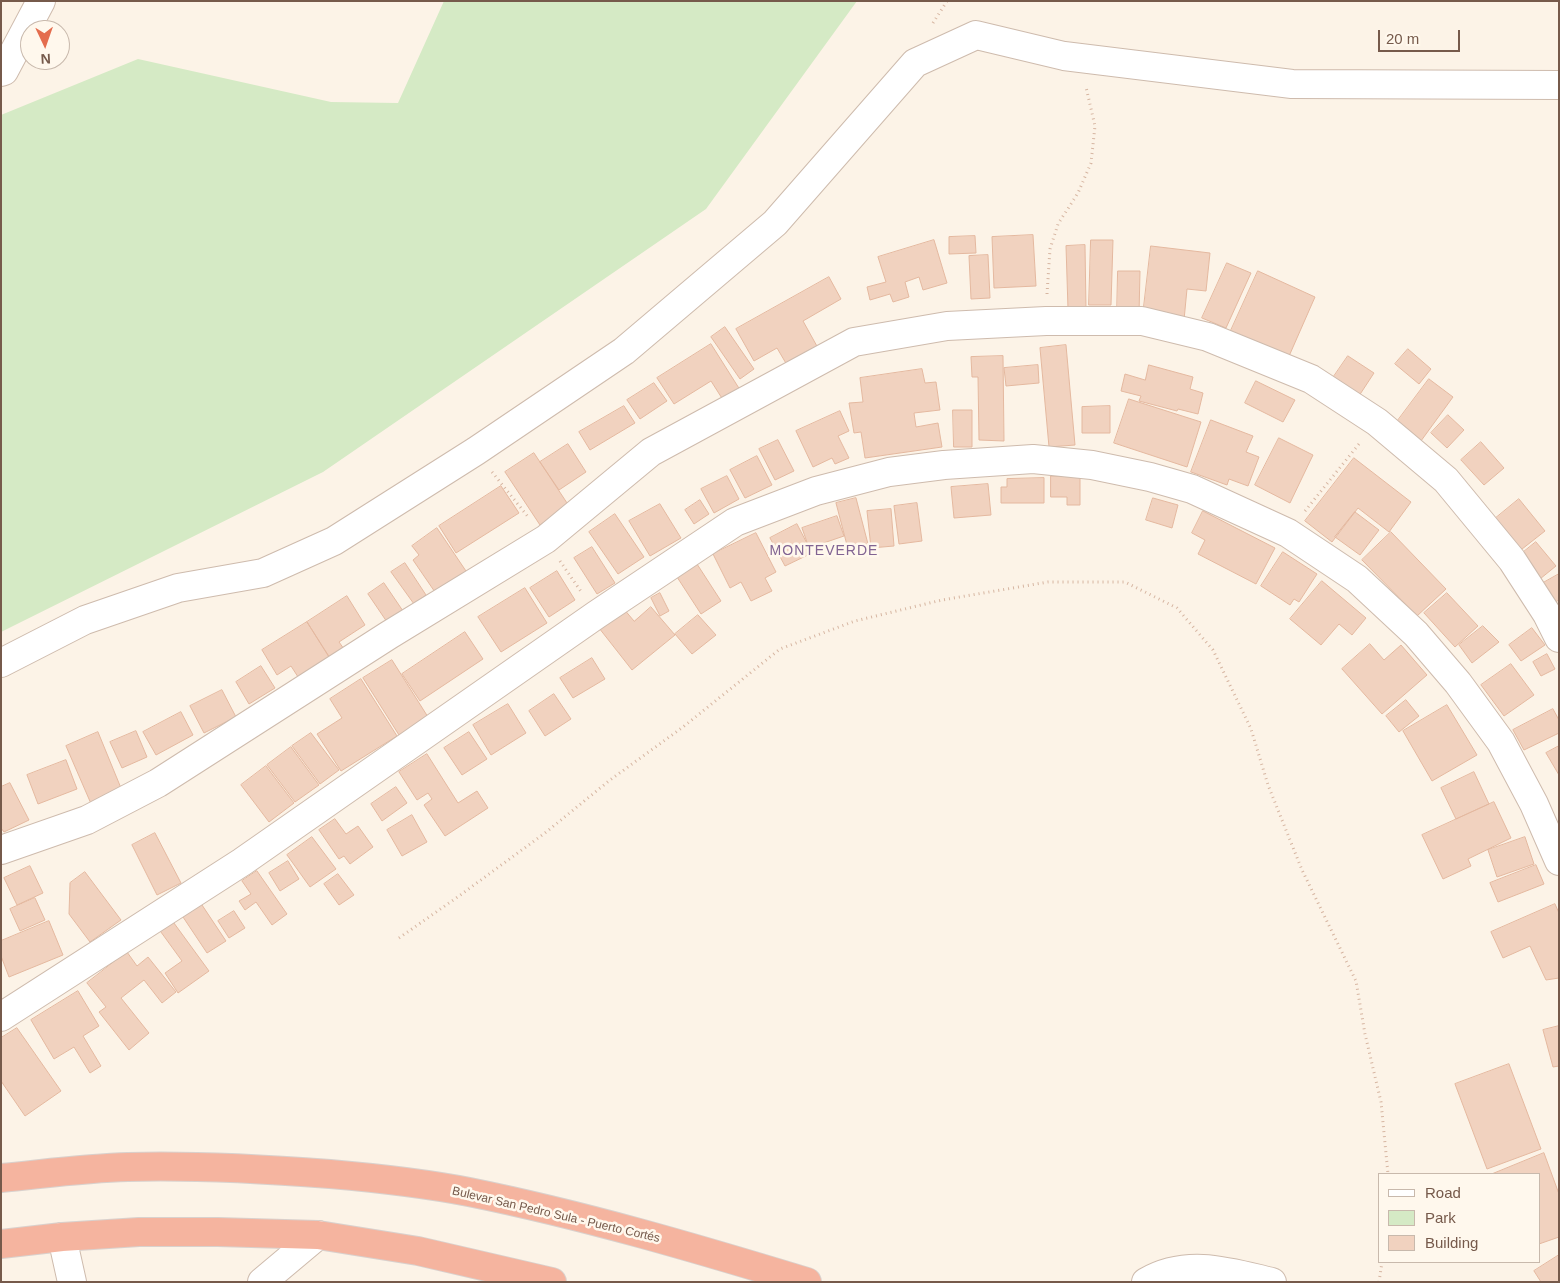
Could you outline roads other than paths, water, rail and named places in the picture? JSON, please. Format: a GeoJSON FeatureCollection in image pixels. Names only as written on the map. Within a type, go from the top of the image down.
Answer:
{"type":"FeatureCollection","features":[{"type":"Feature","properties":{"kind":"highway","name":"Bulevar San Pedro Sula - Puerto Cortés"},"geometry":{"type":"LineString","coordinates":[[1,1178],[127,1167],[196,1167],[286,1170],[376,1178],[467,1192],[543,1209],[637,1232],[807,1282]]}},
{"type":"Feature","properties":{"kind":"highway"},"geometry":{"type":"LineString","coordinates":[[1,1244],[62,1237],[139,1232],[318,1235],[418,1251],[552,1282]]}},
{"type":"Feature","properties":{"kind":"street"},"geometry":{"type":"LineString","coordinates":[[1,72],[4,71],[41,1]]}},
{"type":"Feature","properties":{"kind":"street"},"geometry":{"type":"LineString","coordinates":[[1,663],[84,620],[178,588],[263,572],[334,541],[476,451],[624,351],[775,223],[915,63],[976,35],[1064,56],[1292,84],[1559,85]]}},
{"type":"Feature","properties":{"kind":"street"},"geometry":{"type":"LineString","coordinates":[[1,850],[87,820],[158,783],[389,635],[546,538],[651,452],[854,342],[947,326],[1046,321],[1142,321],[1208,337],[1311,379],[1377,422],[1446,480],[1512,560],[1547,614],[1559,638]]}},
{"type":"Feature","properties":{"kind":"street"},"geometry":{"type":"LineString","coordinates":[[1,1017],[242,862],[596,615],[735,522],[816,490],[889,472],[944,465],[1033,459],[1092,465],[1150,477],[1192,489],[1288,533],[1357,579],[1416,634],[1458,683],[1501,742],[1534,804],[1559,861]]}},
{"type":"Feature","properties":{"kind":"street"},"geometry":{"type":"LineString","coordinates":[[262,1282],[318,1235]]}},
{"type":"Feature","properties":{"kind":"street"},"geometry":{"type":"LineString","coordinates":[[62,1237],[72,1282]]}},
{"type":"Feature","properties":{"kind":"street"},"geometry":{"type":"LineString","coordinates":[[1146,1282],[1158,1275],[1183,1268],[1224,1270],[1272,1282]]}},
{"type":"Feature","properties":{"kind":"district","name":"MONTEVERDE"},"geometry":{"type":"Point","coordinates":[824,551]}}]}
